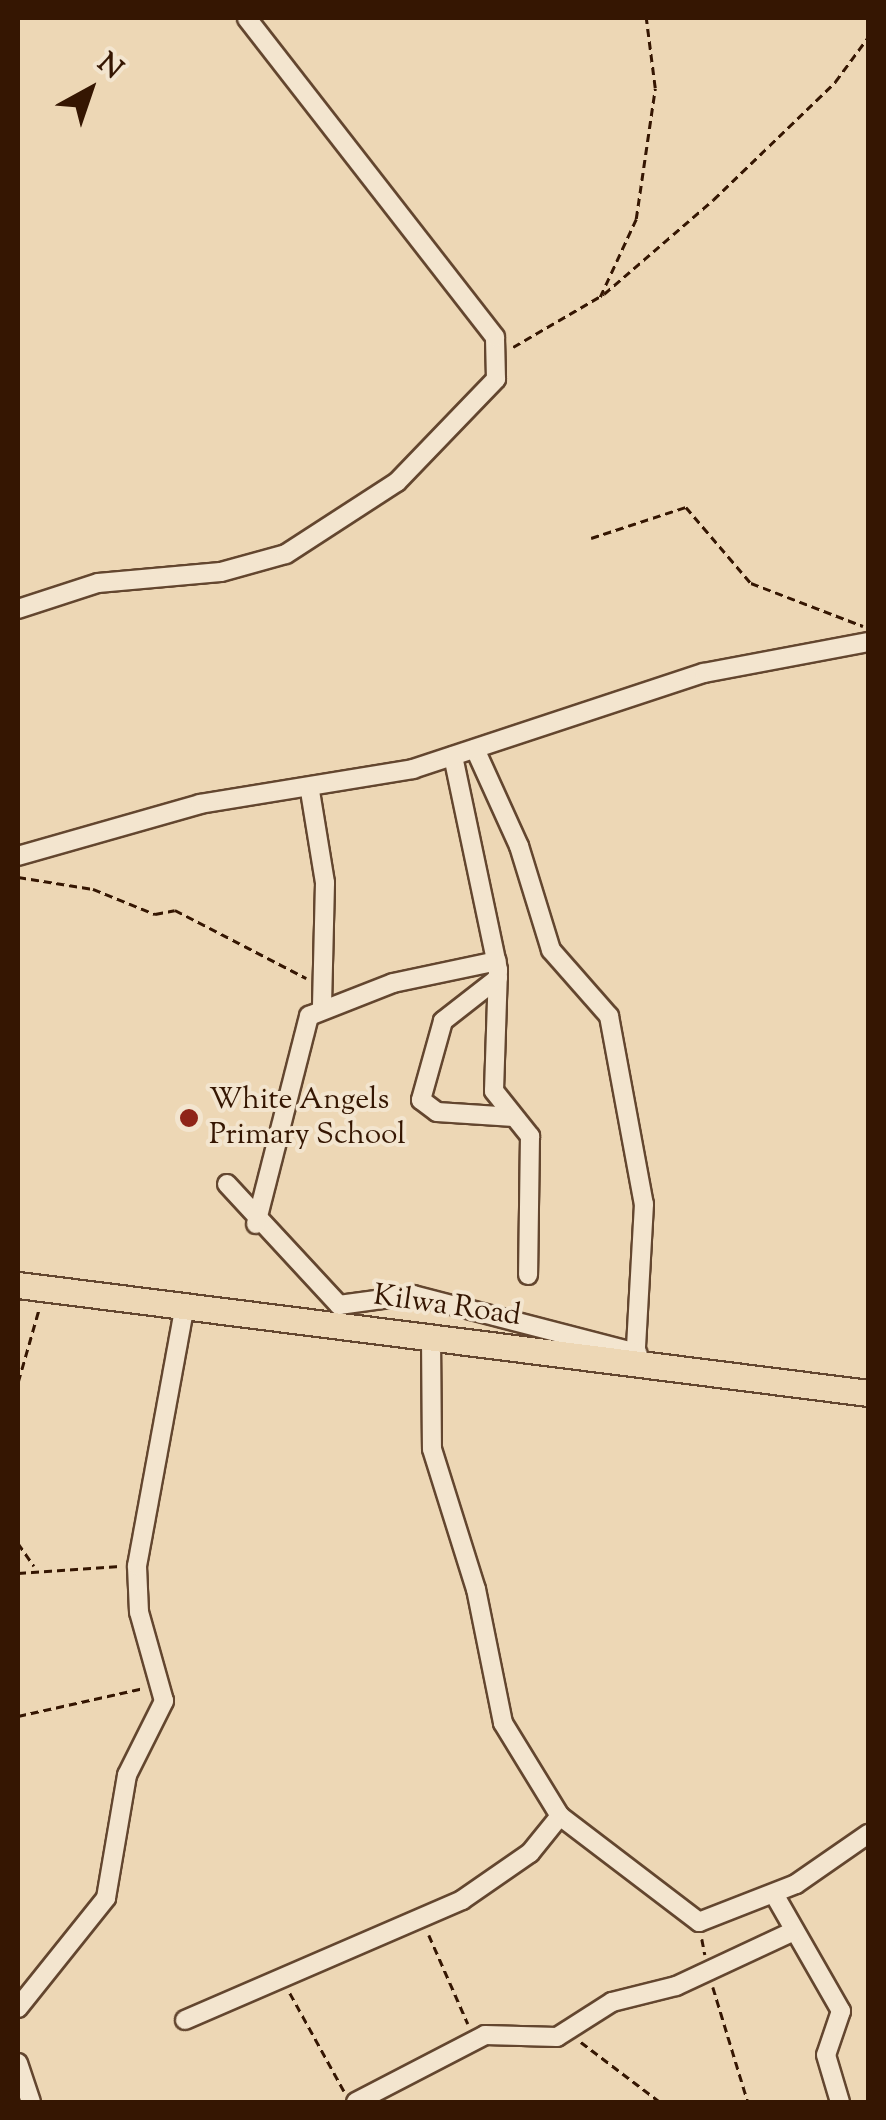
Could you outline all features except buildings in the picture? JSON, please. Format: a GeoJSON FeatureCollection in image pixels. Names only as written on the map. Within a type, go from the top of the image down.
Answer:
{"type":"FeatureCollection","features":[{"type":"Feature","properties":{"kind":"highway","name":"Kilwa Road"},"geometry":{"type":"LineString","coordinates":[[18,1285],[431,1338],[636,1358],[868,1392]]}},
{"type":"Feature","properties":{"kind":"street"},"geometry":{"type":"LineString","coordinates":[[18,609],[98,582],[220,572],[286,554],[397,482],[488,391],[500,358],[495,337],[248,18]]}},
{"type":"Feature","properties":{"kind":"street"},"geometry":{"type":"LineString","coordinates":[[18,856],[200,804],[310,791],[454,756],[704,672],[868,642]]}},
{"type":"Feature","properties":{"kind":"street"},"geometry":{"type":"LineString","coordinates":[[227,1184],[256,1224],[339,1305],[413,1295],[636,1358],[642,1176],[609,1016],[551,950],[519,846],[475,749]]}},
{"type":"Feature","properties":{"kind":"street"},"geometry":{"type":"LineString","coordinates":[[454,756],[497,970],[494,1091],[530,1136],[528,1275]]}},
{"type":"Feature","properties":{"kind":"street"},"geometry":{"type":"LineString","coordinates":[[310,791],[325,882],[322,1006]]}},
{"type":"Feature","properties":{"kind":"street"},"geometry":{"type":"LineString","coordinates":[[256,1224],[302,1028],[322,1006],[497,970]]}},
{"type":"Feature","properties":{"kind":"street"},"geometry":{"type":"LineString","coordinates":[[497,970],[443,1021],[421,1100],[437,1112],[514,1117]]}},
{"type":"Feature","properties":{"kind":"street"},"geometry":{"type":"LineString","coordinates":[[18,2008],[106,1898],[127,1775],[162,1705],[141,1624],[137,1566],[184,1304]]}},
{"type":"Feature","properties":{"kind":"street"},"geometry":{"type":"LineString","coordinates":[[431,1338],[430,1438],[503,1723],[560,1816],[706,1920],[774,1894],[868,1834]]}},
{"type":"Feature","properties":{"kind":"street"},"geometry":{"type":"LineString","coordinates":[[185,2020],[285,1983],[424,1920],[530,1853],[560,1816]]}},
{"type":"Feature","properties":{"kind":"street"},"geometry":{"type":"LineString","coordinates":[[774,1894],[794,1931],[824,1968],[840,2011],[826,2055],[840,2102]]}},
{"type":"Feature","properties":{"kind":"street"},"geometry":{"type":"LineString","coordinates":[[354,2102],[477,2039],[569,2032],[612,2002],[708,1973],[794,1931]]}},
{"type":"Feature","properties":{"kind":"street"},"geometry":{"type":"LineString","coordinates":[[18,2064],[31,2102]]}},
{"type":"Feature","properties":{"kind":"path"},"geometry":{"type":"LineString","coordinates":[[600,297],[636,219],[655,88],[646,18]]}},
{"type":"Feature","properties":{"kind":"path"},"geometry":{"type":"LineString","coordinates":[[500,358],[538,326],[600,297],[802,116],[868,37]]}},
{"type":"Feature","properties":{"kind":"path"},"geometry":{"type":"LineString","coordinates":[[592,538],[686,507],[751,583],[868,629]]}},
{"type":"Feature","properties":{"kind":"path"},"geometry":{"type":"LineString","coordinates":[[18,877],[93,889],[155,914],[182,912],[321,986]]}},
{"type":"Feature","properties":{"kind":"path"},"geometry":{"type":"LineString","coordinates":[[18,1382],[46,1288]]}},
{"type":"Feature","properties":{"kind":"path"},"geometry":{"type":"LineString","coordinates":[[18,1543],[35,1568]]}},
{"type":"Feature","properties":{"kind":"path"},"geometry":{"type":"LineString","coordinates":[[18,1573],[35,1568],[137,1566]]}},
{"type":"Feature","properties":{"kind":"path"},"geometry":{"type":"LineString","coordinates":[[18,1716],[160,1686]]}},
{"type":"Feature","properties":{"kind":"path"},"geometry":{"type":"LineString","coordinates":[[424,1920],[477,2039]]}},
{"type":"Feature","properties":{"kind":"path"},"geometry":{"type":"LineString","coordinates":[[706,1920],[708,1973],[748,2102]]}},
{"type":"Feature","properties":{"kind":"path"},"geometry":{"type":"LineString","coordinates":[[285,1983],[354,2102]]}},
{"type":"Feature","properties":{"kind":"path"},"geometry":{"type":"LineString","coordinates":[[569,2032],[660,2102]]}},
{"type":"Feature","properties":{"kind":"place","name":"White Angels Primary School"},"geometry":{"type":"Point","coordinates":[189,1118]}}]}
